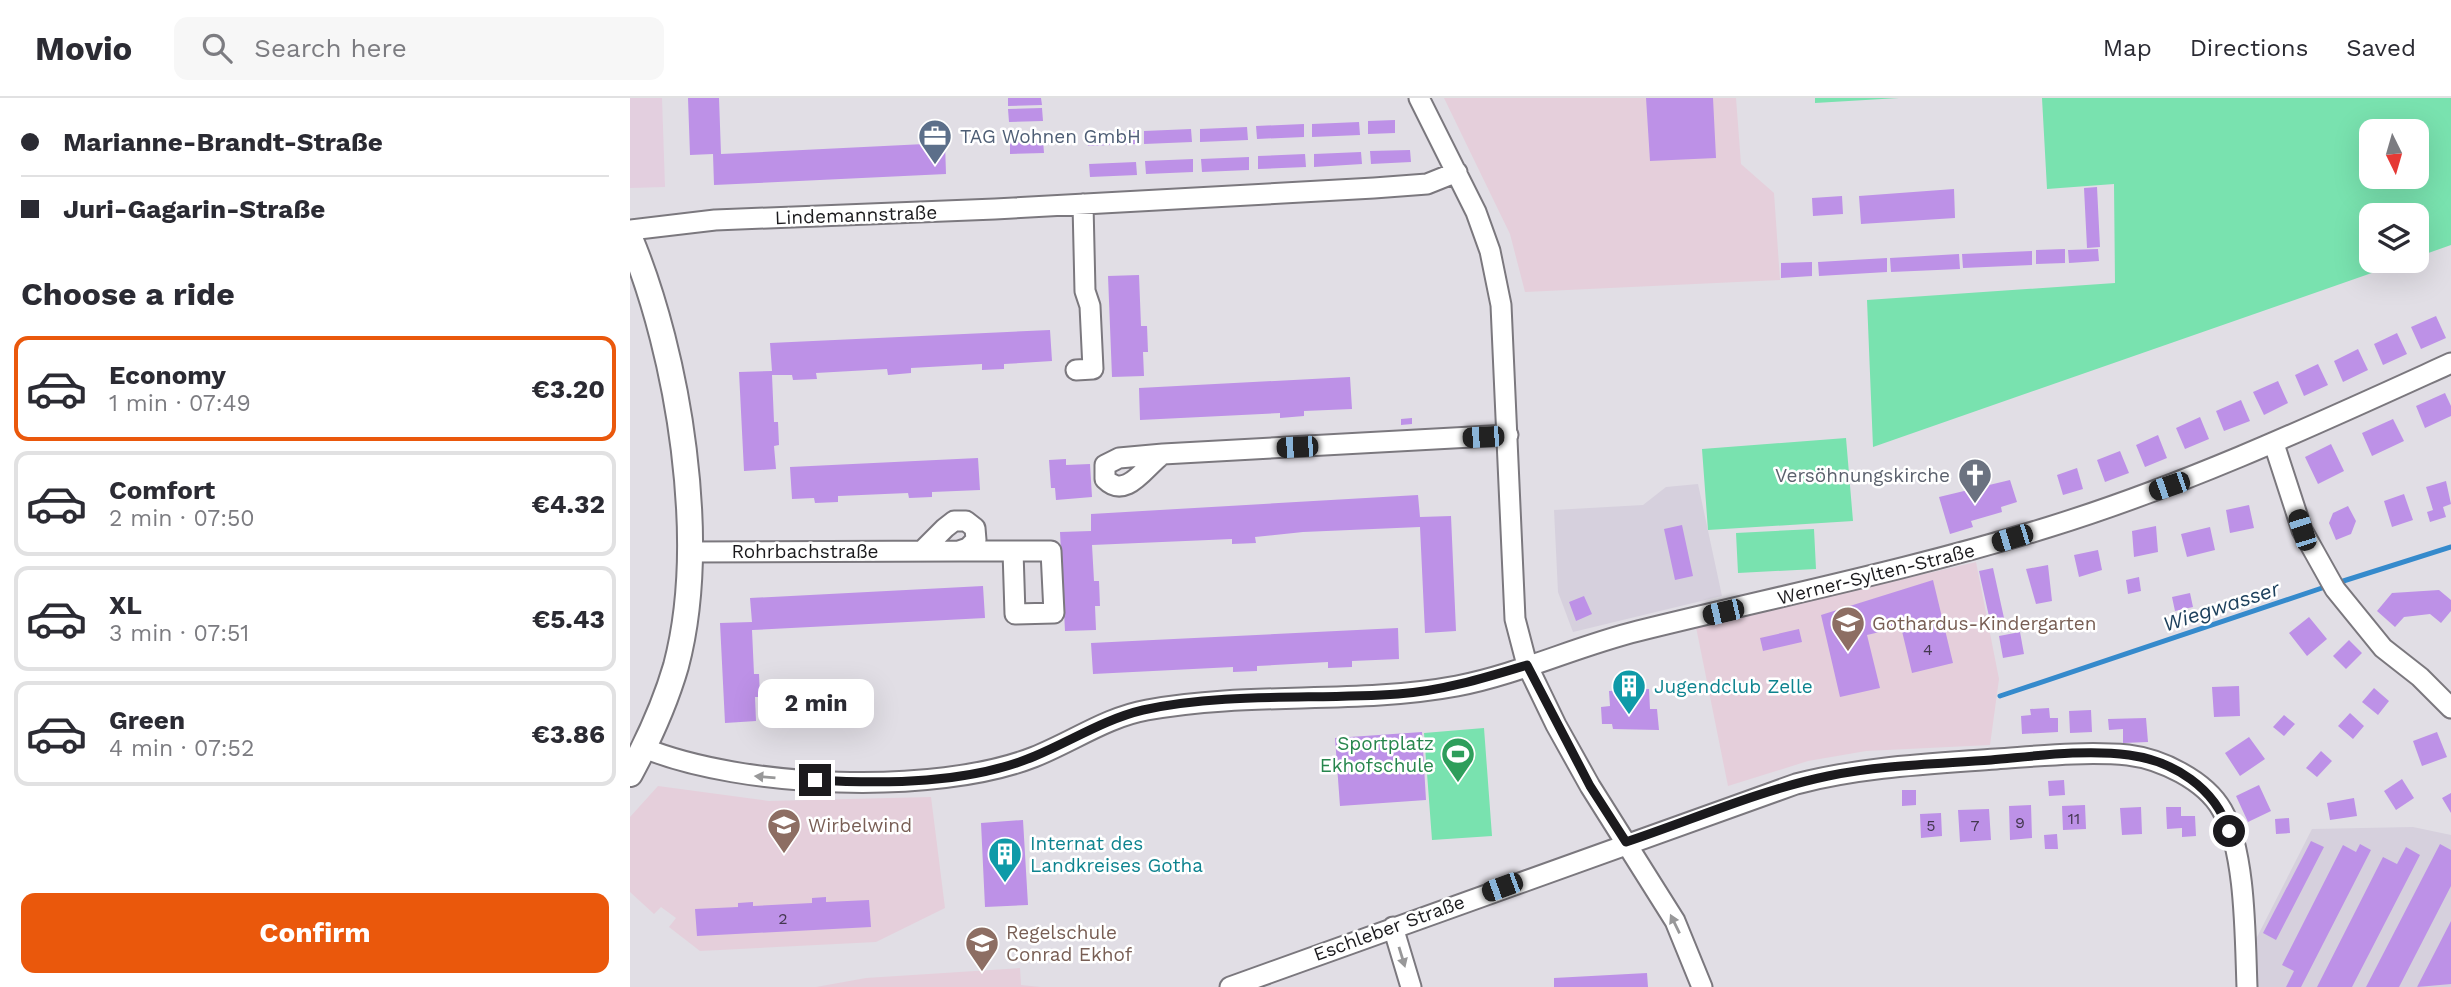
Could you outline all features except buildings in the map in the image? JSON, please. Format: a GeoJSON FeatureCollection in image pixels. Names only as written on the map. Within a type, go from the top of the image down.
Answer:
{"type":"FeatureCollection","features":[{"type":"Feature","properties":{"kind":"street"},"geometry":{"type":"LineString","coordinates":[[1419,98],[1457,172],[1490,251],[1501,305],[1515,619],[1527,665],[1590,786],[1675,921],[1702,987]]}},
{"type":"Feature","properties":{"kind":"street","name":"Lindemannstraße"},"geometry":{"type":"LineString","coordinates":[[630,230],[715,220],[1083,204],[1427,184],[1457,172]]}},
{"type":"Feature","properties":{"kind":"street"},"geometry":{"type":"LineString","coordinates":[[1076,370],[1093,369],[1090,306],[1085,291],[1083,204]]}},
{"type":"Feature","properties":{"kind":"street"},"geometry":{"type":"LineString","coordinates":[[630,238],[658,321],[672,387],[685,471],[689,552],[686,604],[676,665],[662,708],[630,774]]}},
{"type":"Feature","properties":{"kind":"street","name":"Werner-Sylten-Straße"},"geometry":{"type":"LineString","coordinates":[[644,748],[686,764],[760,778],[842,782],[935,778],[995,769],[1034,757],[1079,734],[1140,711],[1206,701],[1399,694],[1461,685],[1628,634],[1891,572],[2018,537],[2192,478],[2451,363]]}},
{"type":"Feature","properties":{"kind":"street"},"geometry":{"type":"LineString","coordinates":[[1163,454],[1508,435]]}},
{"type":"Feature","properties":{"kind":"street"},"geometry":{"type":"LineString","coordinates":[[2273,444],[2302,530],[2330,581],[2383,648],[2420,677],[2451,708]]}},
{"type":"Feature","properties":{"kind":"street"},"geometry":{"type":"LineString","coordinates":[[922,551],[954,521],[966,521],[975,528],[976,540],[968,548],[959,551]]}},
{"type":"Feature","properties":{"kind":"street","name":"Rohrbachstraße"},"geometry":{"type":"LineString","coordinates":[[689,552],[922,551],[959,551],[1013,551],[1051,551],[1054,612],[1015,614],[1013,551]]}},
{"type":"Feature","properties":{"kind":"street","name":"Eschleber Straße"},"geometry":{"type":"LineString","coordinates":[[1230,987],[1626,842],[1827,776],[1902,766],[2057,755],[2129,755],[2162,765],[2188,777],[2222,809],[2242,881],[2247,987]]}},
{"type":"Feature","properties":{"kind":"street"},"geometry":{"type":"LineString","coordinates":[[1393,927],[1412,987]]}},
{"type":"Feature","properties":{"kind":"shaded area"},"geometry":{"type":"Polygon","coordinates":[[[630,98],[662,98],[665,187],[630,188],[630,98]]]}},
{"type":"Feature","properties":{"kind":"shaded area"},"geometry":{"type":"Polygon","coordinates":[[[1444,98],[1736,98],[1741,164],[1774,193],[1780,280],[1525,292],[1510,234],[1444,98]]]}},
{"type":"Feature","properties":{"kind":"shaded area"},"geometry":{"type":"Polygon","coordinates":[[[1698,484],[1722,596],[1573,632],[1558,592],[1554,510],[1643,505],[1666,487],[1698,484]]]}},
{"type":"Feature","properties":{"kind":"shaded area","name":"Gothardus-Kindergarten"},"geometry":{"type":"Polygon","coordinates":[[[1976,562],[1999,679],[1990,745],[1866,751],[1808,761],[1728,786],[1696,627],[1976,562]]]}},
{"type":"Feature","properties":{"kind":"shaded area","name":"Wirbelwind"},"geometry":{"type":"Polygon","coordinates":[[[658,786],[769,801],[931,797],[945,908],[876,942],[700,951],[669,927],[676,918],[661,907],[654,914],[630,892],[630,817],[658,786]]]}},
{"type":"Feature","properties":{"kind":"shaded area"},"geometry":{"type":"Polygon","coordinates":[[[2413,827],[2451,835],[2451,987],[2257,987],[2255,941],[2312,829],[2413,827]]]}},
{"type":"Feature","properties":{"kind":"shaded area","name":"Regelschule Conrad Ekhof"},"geometry":{"type":"Polygon","coordinates":[[[1020,968],[1021,985],[1041,987],[816,987],[866,978],[1020,968]]]}},
{"type":"Feature","properties":{"kind":"green space"},"geometry":{"type":"Polygon","coordinates":[[[1815,98],[1899,98],[1815,103],[1815,98]]]}},
{"type":"Feature","properties":{"kind":"green space"},"geometry":{"type":"Polygon","coordinates":[[[2042,98],[2451,98],[2451,245],[2429,253],[2429,203],[2359,203],[2359,273],[2372,273],[1873,447],[1867,300],[2115,283],[2114,184],[2047,189],[2042,98]]]}},
{"type":"Feature","properties":{"kind":"green space"},"geometry":{"type":"Polygon","coordinates":[[[1846,438],[1853,521],[1708,530],[1702,449],[1846,438]]]}},
{"type":"Feature","properties":{"kind":"green space"},"geometry":{"type":"Polygon","coordinates":[[[1814,529],[1816,569],[1738,573],[1736,533],[1814,529]]]}},
{"type":"Feature","properties":{"kind":"green space","name":"Sportplatz Ekhofschule"},"geometry":{"type":"Polygon","coordinates":[[[1484,728],[1492,836],[1432,840],[1424,733],[1484,728]]]}},
{"type":"Feature","properties":{"kind":"waterway","name":"Wiegwasser"},"geometry":{"type":"LineString","coordinates":[[2337,583],[2451,547]]}},
{"type":"Feature","properties":{"kind":"waterway","name":"Wiegwasser"},"geometry":{"type":"LineString","coordinates":[[2000,696],[2328,586]]}},
{"type":"Feature","properties":{"kind":"place","name":"TAG Wohnen GmbH"},"geometry":{"type":"Point","coordinates":[935,166]}},
{"type":"Feature","properties":{"kind":"place","name":"Versöhnungskirche"},"geometry":{"type":"Point","coordinates":[1975,505]}},
{"type":"Feature","properties":{"kind":"place","name":"Gothardus-Kindergarten"},"geometry":{"type":"Point","coordinates":[1848,653]}},
{"type":"Feature","properties":{"kind":"place","name":"Jugendclub Zelle"},"geometry":{"type":"Point","coordinates":[1629,716]}},
{"type":"Feature","properties":{"kind":"place","name":"Sportplatz Ekhofschule"},"geometry":{"type":"Point","coordinates":[1458,784]}},
{"type":"Feature","properties":{"kind":"place","name":"Wirbelwind"},"geometry":{"type":"Point","coordinates":[784,855]}},
{"type":"Feature","properties":{"kind":"place","name":"Internat des Landkreises Gotha"},"geometry":{"type":"Point","coordinates":[1005,884]}},
{"type":"Feature","properties":{"kind":"place","name":"Regelschule Conrad Ekhof"},"geometry":{"type":"Point","coordinates":[982,973]}},
{"type":"Feature","properties":{"kind":"route"},"geometry":{"type":"LineString","coordinates":[[815,780],[842,782],[935,778],[995,769],[1034,757],[1079,734],[1140,711],[1206,701],[1399,694],[1461,685],[1527,665],[1590,786],[1626,842],[1827,776],[1902,766],[2057,755],[2129,755],[2162,765],[2202,787],[2222,809],[2229,831]]}}]}
